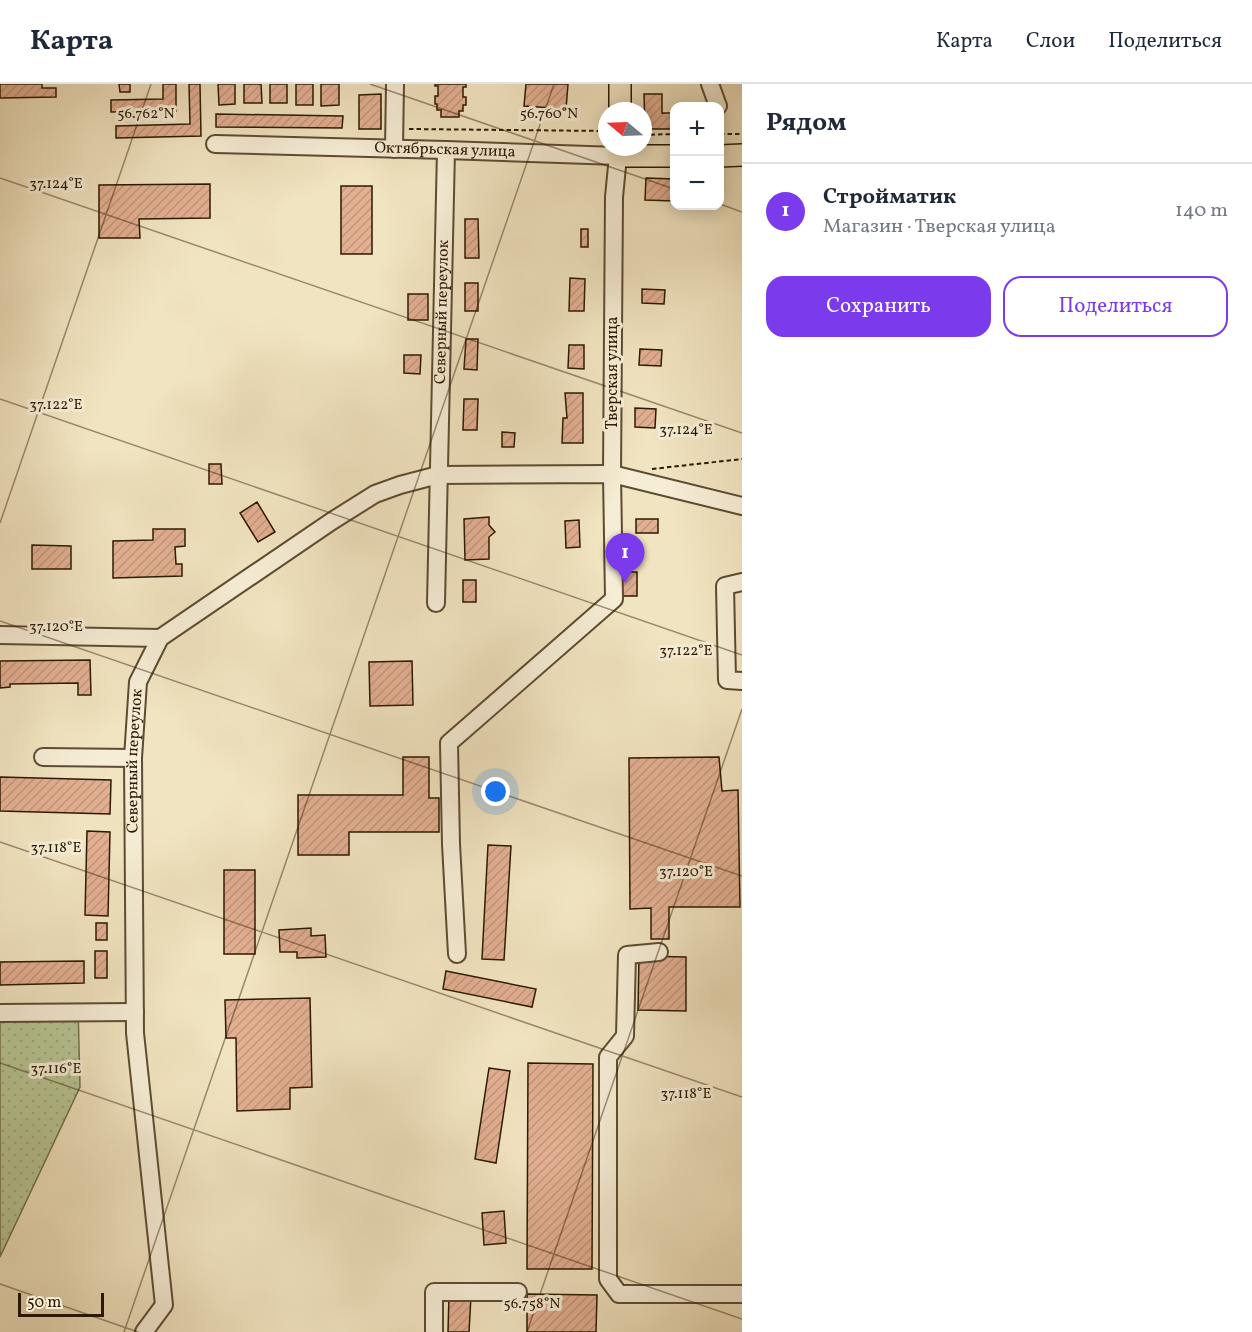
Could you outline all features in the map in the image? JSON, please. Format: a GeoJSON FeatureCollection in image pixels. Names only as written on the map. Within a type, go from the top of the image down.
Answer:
{"type":"FeatureCollection","features":[{"type":"Feature","properties":{"kind":"main road"},"geometry":{"type":"LineString","coordinates":[[620,84],[620,102]]}},
{"type":"Feature","properties":{"kind":"main road","name":"Октябрьская улица"},"geometry":{"type":"LineString","coordinates":[[652,154],[670,156]]}},
{"type":"Feature","properties":{"kind":"main road"},"geometry":{"type":"LineString","coordinates":[[724,156],[742,155]]}},
{"type":"Feature","properties":{"kind":"street"},"geometry":{"type":"LineString","coordinates":[[393,149],[394,84]]}},
{"type":"Feature","properties":{"kind":"street"},"geometry":{"type":"LineString","coordinates":[[710,84],[717,102]]}},
{"type":"Feature","properties":{"kind":"street","name":"Октябрьская улица"},"geometry":{"type":"LineString","coordinates":[[215,144],[598,152]]}},
{"type":"Feature","properties":{"kind":"street","name":"Северный переулок"},"geometry":{"type":"LineString","coordinates":[[436,603],[446,150]]}},
{"type":"Feature","properties":{"kind":"street","name":"Тверская улица"},"geometry":{"type":"LineString","coordinates":[[457,954],[451,844],[449,743],[614,599],[612,474],[614,197],[618,156]]}},
{"type":"Feature","properties":{"kind":"street"},"geometry":{"type":"LineString","coordinates":[[438,475],[612,474],[742,506]]}},
{"type":"Feature","properties":{"kind":"street","name":"Северный переулок"},"geometry":{"type":"LineString","coordinates":[[144,1332],[164,1305],[135,1033],[133,758],[138,682],[160,638],[375,494],[438,475]]}},
{"type":"Feature","properties":{"kind":"street"},"geometry":{"type":"LineString","coordinates":[[742,582],[725,586],[727,681],[742,681]]}},
{"type":"Feature","properties":{"kind":"street"},"geometry":{"type":"LineString","coordinates":[[0,635],[160,638]]}},
{"type":"Feature","properties":{"kind":"street"},"geometry":{"type":"LineString","coordinates":[[43,757],[133,758]]}},
{"type":"Feature","properties":{"kind":"street"},"geometry":{"type":"LineString","coordinates":[[659,952],[627,955],[625,1036],[608,1056],[608,1279],[619,1294],[742,1294]]}},
{"type":"Feature","properties":{"kind":"street"},"geometry":{"type":"LineString","coordinates":[[0,1012],[135,1012]]}},
{"type":"Feature","properties":{"kind":"street"},"geometry":{"type":"LineString","coordinates":[[434,1332],[434,1292],[518,1292]]}},
{"type":"Feature","properties":{"kind":"path"},"geometry":{"type":"LineString","coordinates":[[394,129],[598,131]]}},
{"type":"Feature","properties":{"kind":"path"},"geometry":{"type":"LineString","coordinates":[[652,135],[670,134]]}},
{"type":"Feature","properties":{"kind":"path"},"geometry":{"type":"LineString","coordinates":[[724,134],[742,134]]}},
{"type":"Feature","properties":{"kind":"path"},"geometry":{"type":"LineString","coordinates":[[647,470],[742,459]]}},
{"type":"Feature","properties":{"kind":"green space"},"geometry":{"type":"Polygon","coordinates":[[[78,1005],[80,1087],[0,1257],[0,1006],[78,1005]]]}},
{"type":"Feature","properties":{"kind":"building"},"geometry":{"type":"Polygon","coordinates":[[[0,84],[42,84],[42,88],[56,88],[56,97],[0,98],[0,84]]]}},
{"type":"Feature","properties":{"kind":"building"},"geometry":{"type":"Polygon","coordinates":[[[119,84],[130,84],[130,92],[120,92],[119,84]]]}},
{"type":"Feature","properties":{"kind":"building"},"geometry":{"type":"Polygon","coordinates":[[[163,84],[176,84],[176,111],[111,112],[111,100],[163,99],[163,84]]]}},
{"type":"Feature","properties":{"kind":"building"},"geometry":{"type":"Polygon","coordinates":[[[189,84],[200,84],[201,136],[116,138],[116,126],[190,124],[189,84]]]}},
{"type":"Feature","properties":{"kind":"building"},"geometry":{"type":"Polygon","coordinates":[[[218,84],[235,84],[235,104],[219,105],[218,84]]]}},
{"type":"Feature","properties":{"kind":"building"},"geometry":{"type":"Polygon","coordinates":[[[244,84],[261,84],[262,103],[244,103],[244,84]]]}},
{"type":"Feature","properties":{"kind":"building"},"geometry":{"type":"Polygon","coordinates":[[[270,84],[287,84],[287,103],[270,103],[270,84]]]}},
{"type":"Feature","properties":{"kind":"building"},"geometry":{"type":"Polygon","coordinates":[[[296,84],[313,84],[313,105],[296,105],[296,84]]]}},
{"type":"Feature","properties":{"kind":"building"},"geometry":{"type":"Polygon","coordinates":[[[321,84],[339,84],[339,105],[321,106],[321,84]]]}},
{"type":"Feature","properties":{"kind":"building"},"geometry":{"type":"Polygon","coordinates":[[[435,84],[466,84],[466,87],[463,87],[463,97],[466,97],[466,105],[463,105],[463,111],[459,111],[459,117],[441,117],[441,110],[437,110],[437,104],[435,104],[438,86],[435,84]]]}},
{"type":"Feature","properties":{"kind":"building"},"geometry":{"type":"Polygon","coordinates":[[[526,84],[568,84],[566,109],[524,106],[526,84]]]}},
{"type":"Feature","properties":{"kind":"building"},"geometry":{"type":"Polygon","coordinates":[[[381,94],[381,129],[359,129],[359,95],[381,94]]]}},
{"type":"Feature","properties":{"kind":"building"},"geometry":{"type":"Polygon","coordinates":[[[644,94],[662,94],[662,113],[670,113],[670,129],[652,129],[652,102],[644,102],[644,94]]]}},
{"type":"Feature","properties":{"kind":"building"},"geometry":{"type":"Polygon","coordinates":[[[216,114],[343,116],[342,128],[216,127],[216,114]]]}},
{"type":"Feature","properties":{"kind":"building"},"geometry":{"type":"Polygon","coordinates":[[[646,178],[670,179],[670,201],[645,200],[646,178]]]}},
{"type":"Feature","properties":{"kind":"building"},"geometry":{"type":"Polygon","coordinates":[[[210,184],[210,218],[139,219],[140,238],[99,238],[99,185],[210,184]]]}},
{"type":"Feature","properties":{"kind":"building"},"geometry":{"type":"Polygon","coordinates":[[[341,186],[372,186],[372,254],[341,254],[341,186]]]}},
{"type":"Feature","properties":{"kind":"building"},"geometry":{"type":"Polygon","coordinates":[[[465,219],[478,219],[479,258],[465,258],[465,219]]]}},
{"type":"Feature","properties":{"kind":"building"},"geometry":{"type":"Polygon","coordinates":[[[581,229],[588,229],[588,247],[581,247],[581,229]]]}},
{"type":"Feature","properties":{"kind":"building"},"geometry":{"type":"Polygon","coordinates":[[[570,278],[585,279],[584,311],[569,311],[570,278]]]}},
{"type":"Feature","properties":{"kind":"building"},"geometry":{"type":"Polygon","coordinates":[[[465,283],[478,283],[478,311],[465,311],[465,283]]]}},
{"type":"Feature","properties":{"kind":"building"},"geometry":{"type":"Polygon","coordinates":[[[642,289],[665,290],[664,304],[642,303],[642,289]]]}},
{"type":"Feature","properties":{"kind":"building"},"geometry":{"type":"Polygon","coordinates":[[[408,294],[428,294],[428,320],[408,320],[408,294]]]}},
{"type":"Feature","properties":{"kind":"building"},"geometry":{"type":"Polygon","coordinates":[[[466,339],[478,339],[477,370],[464,369],[466,339]]]}},
{"type":"Feature","properties":{"kind":"building"},"geometry":{"type":"Polygon","coordinates":[[[569,345],[584,345],[584,369],[568,368],[569,345]]]}},
{"type":"Feature","properties":{"kind":"building"},"geometry":{"type":"Polygon","coordinates":[[[640,349],[662,350],[661,366],[639,365],[640,349]]]}},
{"type":"Feature","properties":{"kind":"building"},"geometry":{"type":"Polygon","coordinates":[[[404,355],[421,355],[420,374],[404,373],[404,355]]]}},
{"type":"Feature","properties":{"kind":"building"},"geometry":{"type":"Polygon","coordinates":[[[565,393],[583,393],[583,443],[562,443],[563,418],[567,418],[565,393]]]}},
{"type":"Feature","properties":{"kind":"building"},"geometry":{"type":"Polygon","coordinates":[[[464,399],[478,399],[477,430],[463,430],[464,399]]]}},
{"type":"Feature","properties":{"kind":"building"},"geometry":{"type":"Polygon","coordinates":[[[635,408],[656,409],[655,428],[635,427],[635,408]]]}},
{"type":"Feature","properties":{"kind":"building"},"geometry":{"type":"Polygon","coordinates":[[[502,432],[515,433],[514,447],[502,447],[502,432]]]}},
{"type":"Feature","properties":{"kind":"building"},"geometry":{"type":"Polygon","coordinates":[[[209,464],[221,464],[222,484],[209,484],[209,464]]]}},
{"type":"Feature","properties":{"kind":"building"},"geometry":{"type":"Polygon","coordinates":[[[257,502],[275,532],[258,542],[240,513],[257,502]]]}},
{"type":"Feature","properties":{"kind":"building"},"geometry":{"type":"Polygon","coordinates":[[[489,517],[489,525],[495,532],[489,537],[489,559],[465,560],[464,519],[489,517]]]}},
{"type":"Feature","properties":{"kind":"building"},"geometry":{"type":"Polygon","coordinates":[[[636,519],[658,519],[658,533],[636,533],[636,519]]]}},
{"type":"Feature","properties":{"kind":"building"},"geometry":{"type":"Polygon","coordinates":[[[579,520],[580,547],[566,548],[565,521],[579,520]]]}},
{"type":"Feature","properties":{"kind":"building"},"geometry":{"type":"Polygon","coordinates":[[[153,529],[185,529],[185,546],[175,547],[176,564],[182,564],[182,576],[113,578],[113,541],[153,540],[153,529]]]}},
{"type":"Feature","properties":{"kind":"building"},"geometry":{"type":"Polygon","coordinates":[[[32,545],[71,546],[71,569],[32,569],[32,545]]]}},
{"type":"Feature","properties":{"kind":"building"},"geometry":{"type":"Polygon","coordinates":[[[621,572],[637,572],[637,596],[621,596],[621,572]]]}},
{"type":"Feature","properties":{"kind":"building"},"geometry":{"type":"Polygon","coordinates":[[[463,580],[476,580],[476,602],[463,602],[463,580]]]}},
{"type":"Feature","properties":{"kind":"building"},"geometry":{"type":"Polygon","coordinates":[[[90,660],[91,695],[78,695],[78,683],[10,684],[10,687],[0,688],[0,661],[90,660]]]}},
{"type":"Feature","properties":{"kind":"building"},"geometry":{"type":"Polygon","coordinates":[[[412,661],[413,705],[370,706],[369,662],[412,661]]]}},
{"type":"Feature","properties":{"kind":"building"},"geometry":{"type":"Polygon","coordinates":[[[403,757],[429,757],[429,798],[439,798],[439,832],[349,832],[349,855],[298,855],[298,795],[403,795],[403,757]]]}},
{"type":"Feature","properties":{"kind":"building"},"geometry":{"type":"Polygon","coordinates":[[[719,757],[722,791],[738,790],[740,907],[669,907],[669,939],[651,939],[651,908],[630,909],[629,758],[719,757]]]}},
{"type":"Feature","properties":{"kind":"building"},"geometry":{"type":"Polygon","coordinates":[[[0,777],[111,780],[110,814],[0,811],[0,777]]]}},
{"type":"Feature","properties":{"kind":"building"},"geometry":{"type":"Polygon","coordinates":[[[87,831],[110,832],[108,916],[85,915],[87,831]]]}},
{"type":"Feature","properties":{"kind":"building"},"geometry":{"type":"Polygon","coordinates":[[[488,845],[511,846],[504,960],[482,959],[488,845]]]}},
{"type":"Feature","properties":{"kind":"building"},"geometry":{"type":"Polygon","coordinates":[[[224,870],[255,870],[255,954],[224,954],[224,870]]]}},
{"type":"Feature","properties":{"kind":"building"},"geometry":{"type":"Polygon","coordinates":[[[96,923],[107,923],[107,940],[96,940],[96,923]]]}},
{"type":"Feature","properties":{"kind":"building"},"geometry":{"type":"Polygon","coordinates":[[[311,928],[311,936],[325,935],[326,957],[297,958],[297,952],[280,952],[279,930],[311,928]]]}},
{"type":"Feature","properties":{"kind":"building"},"geometry":{"type":"Polygon","coordinates":[[[95,951],[107,951],[107,978],[95,978],[95,951]]]}},
{"type":"Feature","properties":{"kind":"building"},"geometry":{"type":"Polygon","coordinates":[[[639,956],[686,957],[686,1011],[638,1010],[639,956]]]}},
{"type":"Feature","properties":{"kind":"building"},"geometry":{"type":"Polygon","coordinates":[[[84,961],[84,983],[0,985],[0,962],[84,961]]]}},
{"type":"Feature","properties":{"kind":"building"},"geometry":{"type":"Polygon","coordinates":[[[446,971],[536,989],[532,1007],[443,989],[446,971]]]}},
{"type":"Feature","properties":{"kind":"building"},"geometry":{"type":"Polygon","coordinates":[[[310,998],[312,1087],[290,1088],[290,1109],[237,1111],[236,1038],[226,1038],[225,1000],[310,998]]]}},
{"type":"Feature","properties":{"kind":"building"},"geometry":{"type":"Polygon","coordinates":[[[528,1063],[593,1064],[592,1269],[527,1269],[528,1063]]]}},
{"type":"Feature","properties":{"kind":"building"},"geometry":{"type":"Polygon","coordinates":[[[489,1068],[510,1071],[496,1163],[475,1159],[489,1068]]]}},
{"type":"Feature","properties":{"kind":"building"},"geometry":{"type":"Polygon","coordinates":[[[504,1211],[506,1243],[484,1245],[482,1213],[504,1211]]]}},
{"type":"Feature","properties":{"kind":"building"},"geometry":{"type":"Polygon","coordinates":[[[527,1294],[597,1295],[596,1332],[527,1332],[527,1294]]]}},
{"type":"Feature","properties":{"kind":"building"},"geometry":{"type":"Polygon","coordinates":[[[449,1295],[471,1296],[469,1332],[448,1332],[449,1295]]]}},
{"type":"Feature","properties":{"kind":"place","name":"Стройматик"},"geometry":{"type":"Point","coordinates":[625,583]}}]}
